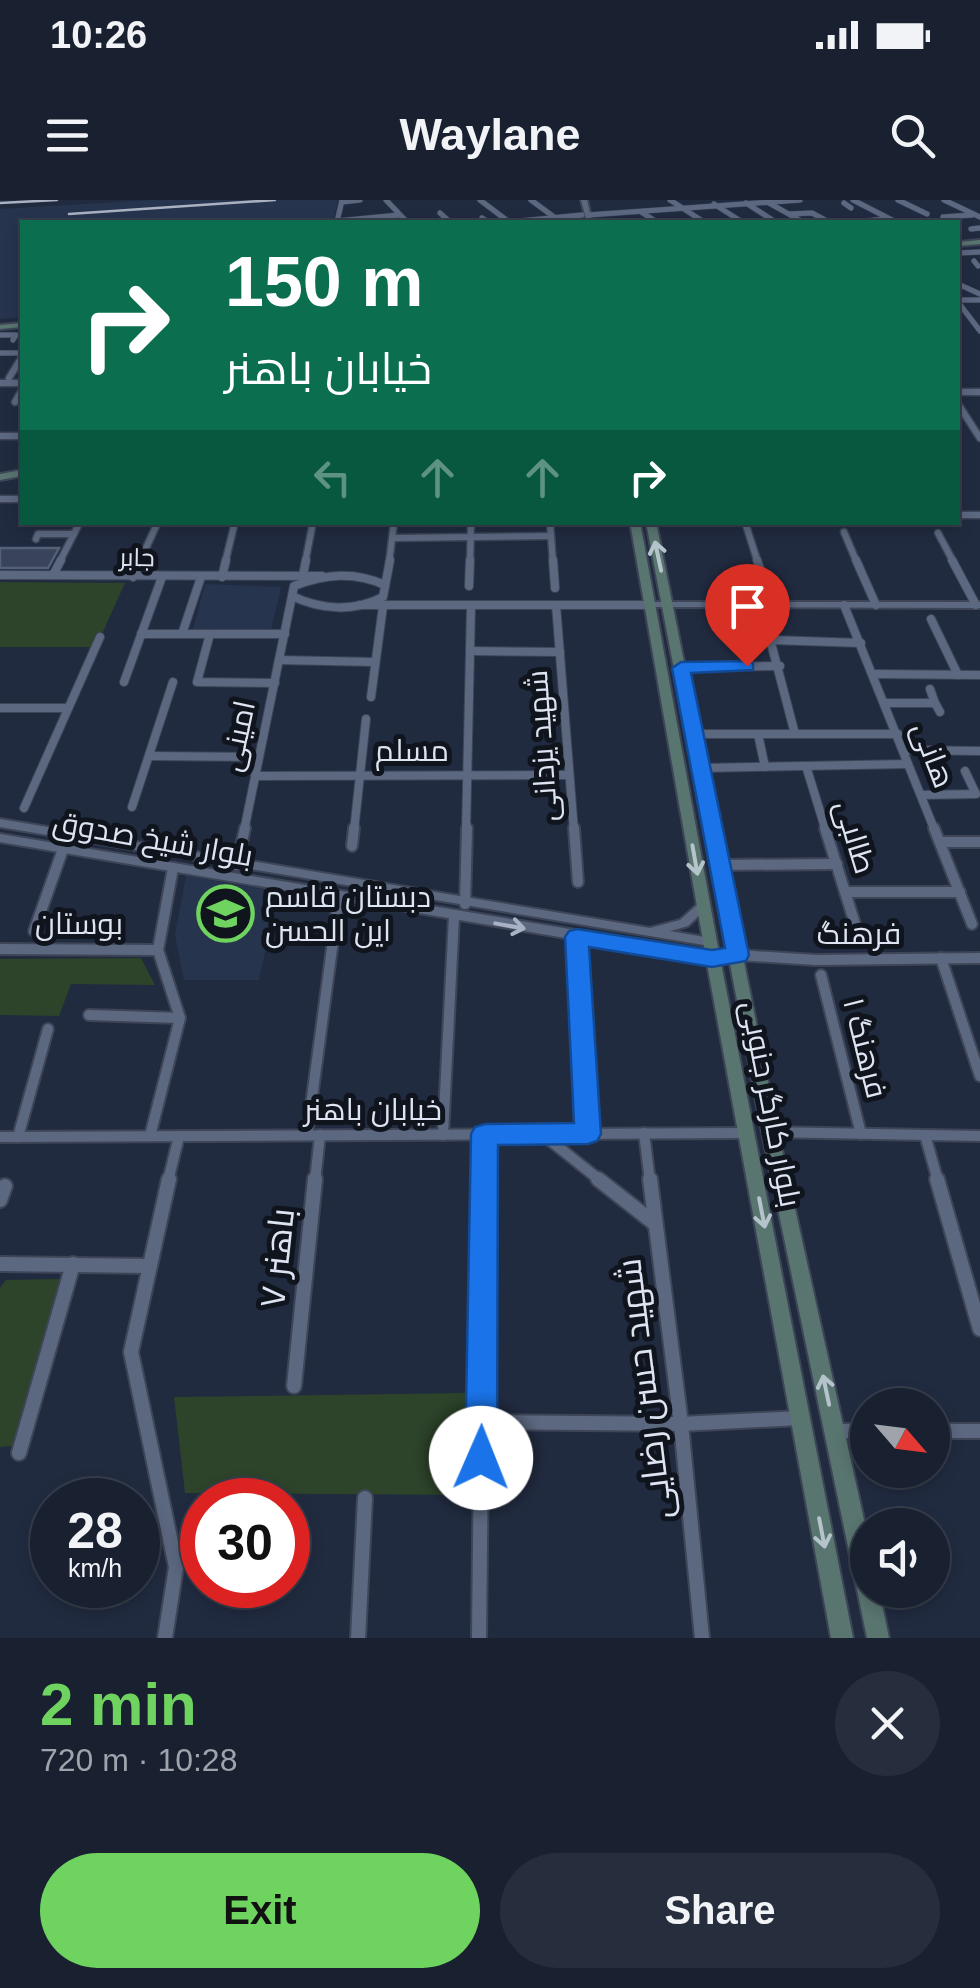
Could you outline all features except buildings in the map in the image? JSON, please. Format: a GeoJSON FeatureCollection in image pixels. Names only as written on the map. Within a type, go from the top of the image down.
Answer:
{"type":"FeatureCollection","features":[{"type":"Feature","properties":{"kind":"main road","name":"بلوار کارگر جنوبی"},"geometry":{"type":"LineString","coordinates":[[636,525],[711,950],[842,1638]]}},
{"type":"Feature","properties":{"kind":"main road","name":"بلوار کارگر جنوبی"},"geometry":{"type":"LineString","coordinates":[[652,525],[770,1132],[852,1508]]}},
{"type":"Feature","properties":{"kind":"main road"},"geometry":{"type":"LineString","coordinates":[[711,950],[738,955]]}},
{"type":"Feature","properties":{"kind":"main road"},"geometry":{"type":"LineString","coordinates":[[746,1132],[770,1132]]}},
{"type":"Feature","properties":{"kind":"main road"},"geometry":{"type":"LineString","coordinates":[[752,1162],[766,1158],[777,1166]]}},
{"type":"Feature","properties":{"kind":"main road","name":"بلوار کارگر جنوبی"},"geometry":{"type":"LineString","coordinates":[[872,1608],[878,1638]]}},
{"type":"Feature","properties":{"kind":"street"},"geometry":{"type":"LineString","coordinates":[[342,201],[360,200]]}},
{"type":"Feature","properties":{"kind":"street"},"geometry":{"type":"LineString","coordinates":[[386,200],[405,220]]}},
{"type":"Feature","properties":{"kind":"street"},"geometry":{"type":"LineString","coordinates":[[480,200],[507,220]]}},
{"type":"Feature","properties":{"kind":"street"},"geometry":{"type":"LineString","coordinates":[[531,200],[555,217]]}},
{"type":"Feature","properties":{"kind":"street"},"geometry":{"type":"LineString","coordinates":[[581,200],[585,219]]}},
{"type":"Feature","properties":{"kind":"street"},"geometry":{"type":"LineString","coordinates":[[627,200],[653,220]]}},
{"type":"Feature","properties":{"kind":"street"},"geometry":{"type":"LineString","coordinates":[[670,200],[701,220]]}},
{"type":"Feature","properties":{"kind":"street"},"geometry":{"type":"LineString","coordinates":[[707,200],[739,220]]}},
{"type":"Feature","properties":{"kind":"street"},"geometry":{"type":"LineString","coordinates":[[542,220],[744,202],[797,200],[806,207]]}},
{"type":"Feature","properties":{"kind":"street"},"geometry":{"type":"LineString","coordinates":[[898,200],[928,214]]}},
{"type":"Feature","properties":{"kind":"street"},"geometry":{"type":"LineString","coordinates":[[944,200],[977,216]]}},
{"type":"Feature","properties":{"kind":"street"},"geometry":{"type":"LineString","coordinates":[[766,201],[800,220]]}},
{"type":"Feature","properties":{"kind":"street"},"geometry":{"type":"LineString","coordinates":[[744,202],[772,220]]}},
{"type":"Feature","properties":{"kind":"street"},"geometry":{"type":"LineString","coordinates":[[849,204],[862,204],[889,219]]}},
{"type":"Feature","properties":{"kind":"street"},"geometry":{"type":"LineString","coordinates":[[789,214],[812,212],[825,220]]}},
{"type":"Feature","properties":{"kind":"street"},"geometry":{"type":"LineString","coordinates":[[440,213],[448,220]]}},
{"type":"Feature","properties":{"kind":"street"},"geometry":{"type":"LineString","coordinates":[[855,219],[878,213]]}},
{"type":"Feature","properties":{"kind":"street"},"geometry":{"type":"LineString","coordinates":[[602,214],[610,220]]}},
{"type":"Feature","properties":{"kind":"street"},"geometry":{"type":"LineString","coordinates":[[378,217],[400,215]]}},
{"type":"Feature","properties":{"kind":"street"},"geometry":{"type":"LineString","coordinates":[[943,217],[977,216]]}},
{"type":"Feature","properties":{"kind":"street"},"geometry":{"type":"LineString","coordinates":[[855,219],[889,219]]}},
{"type":"Feature","properties":{"kind":"street"},"geometry":{"type":"LineString","coordinates":[[971,229],[980,228]]}},
{"type":"Feature","properties":{"kind":"street"},"geometry":{"type":"LineString","coordinates":[[960,304],[980,331]]}},
{"type":"Feature","properties":{"kind":"street"},"geometry":{"type":"LineString","coordinates":[[0,328],[16,335],[12,340]]}},
{"type":"Feature","properties":{"kind":"street"},"geometry":{"type":"LineString","coordinates":[[9,378],[20,359]]}},
{"type":"Feature","properties":{"kind":"street"},"geometry":{"type":"LineString","coordinates":[[0,384],[20,393]]}},
{"type":"Feature","properties":{"kind":"street"},"geometry":{"type":"LineString","coordinates":[[960,407],[980,438]]}},
{"type":"Feature","properties":{"kind":"street"},"geometry":{"type":"LineString","coordinates":[[0,499],[17,499]]}},
{"type":"Feature","properties":{"kind":"street"},"geometry":{"type":"LineString","coordinates":[[52,575],[78,525]]}},
{"type":"Feature","properties":{"kind":"street"},"geometry":{"type":"LineString","coordinates":[[133,577],[157,525]]}},
{"type":"Feature","properties":{"kind":"street"},"geometry":{"type":"LineString","coordinates":[[222,577],[235,525]]}},
{"type":"Feature","properties":{"kind":"street"},"geometry":{"type":"LineString","coordinates":[[303,575],[312,525]]}},
{"type":"Feature","properties":{"kind":"street"},"geometry":{"type":"LineString","coordinates":[[371,697],[394,525]]}},
{"type":"Feature","properties":{"kind":"street"},"geometry":{"type":"LineString","coordinates":[[469,586],[471,525]]}},
{"type":"Feature","properties":{"kind":"street"},"geometry":{"type":"LineString","coordinates":[[550,525],[554,588]]}},
{"type":"Feature","properties":{"kind":"street"},"geometry":{"type":"LineString","coordinates":[[746,525],[795,734]]}},
{"type":"Feature","properties":{"kind":"street"},"geometry":{"type":"LineString","coordinates":[[842,526],[876,605]]}},
{"type":"Feature","properties":{"kind":"street"},"geometry":{"type":"LineString","coordinates":[[288,616],[317,605],[360,606],[383,601],[402,606],[978,605],[938,532]]}},
{"type":"Feature","properties":{"kind":"street"},"geometry":{"type":"LineString","coordinates":[[36,539],[38,534],[74,534]]}},
{"type":"Feature","properties":{"kind":"street"},"geometry":{"type":"LineString","coordinates":[[393,538],[551,536]]}},
{"type":"Feature","properties":{"kind":"street"},"geometry":{"type":"LineString","coordinates":[[362,576],[388,569]]}},
{"type":"Feature","properties":{"kind":"street","name":"جابر"},"geometry":{"type":"LineString","coordinates":[[0,575],[362,576]]}},
{"type":"Feature","properties":{"kind":"street"},"geometry":{"type":"LineString","coordinates":[[274,576],[317,605]]}},
{"type":"Feature","properties":{"kind":"street"},"geometry":{"type":"LineString","coordinates":[[293,591],[322,576]]}},
{"type":"Feature","properties":{"kind":"street"},"geometry":{"type":"LineString","coordinates":[[362,576],[385,585]]}},
{"type":"Feature","properties":{"kind":"street"},"geometry":{"type":"LineString","coordinates":[[124,682],[162,577]]}},
{"type":"Feature","properties":{"kind":"street"},"geometry":{"type":"LineString","coordinates":[[182,634],[201,577]]}},
{"type":"Feature","properties":{"kind":"street","name":"امینی"},"geometry":{"type":"LineString","coordinates":[[236,865],[293,591]]}},
{"type":"Feature","properties":{"kind":"street","name":"شهید یزدانی"},"geometry":{"type":"LineString","coordinates":[[556,605],[578,882]]}},
{"type":"Feature","properties":{"kind":"street","name":"هانی"},"geometry":{"type":"LineString","coordinates":[[844,605],[972,924]]}},
{"type":"Feature","properties":{"kind":"street"},"geometry":{"type":"LineString","coordinates":[[465,904],[471,606]]}},
{"type":"Feature","properties":{"kind":"street"},"geometry":{"type":"LineString","coordinates":[[931,619],[958,675]]}},
{"type":"Feature","properties":{"kind":"street"},"geometry":{"type":"LineString","coordinates":[[141,634],[285,634]]}},
{"type":"Feature","properties":{"kind":"street"},"geometry":{"type":"LineString","coordinates":[[210,634],[197,682],[275,683]]}},
{"type":"Feature","properties":{"kind":"street"},"geometry":{"type":"LineString","coordinates":[[24,808],[100,637]]}},
{"type":"Feature","properties":{"kind":"street"},"geometry":{"type":"LineString","coordinates":[[772,640],[861,643]]}},
{"type":"Feature","properties":{"kind":"street"},"geometry":{"type":"LineString","coordinates":[[470,651],[560,652]]}},
{"type":"Feature","properties":{"kind":"street"},"geometry":{"type":"LineString","coordinates":[[280,660],[374,662]]}},
{"type":"Feature","properties":{"kind":"street"},"geometry":{"type":"LineString","coordinates":[[681,668],[780,666]]}},
{"type":"Feature","properties":{"kind":"street"},"geometry":{"type":"LineString","coordinates":[[874,674],[980,675]]}},
{"type":"Feature","properties":{"kind":"street"},"geometry":{"type":"LineString","coordinates":[[132,807],[173,682]]}},
{"type":"Feature","properties":{"kind":"street"},"geometry":{"type":"LineString","coordinates":[[886,703],[938,708],[930,689]]}},
{"type":"Feature","properties":{"kind":"street"},"geometry":{"type":"LineString","coordinates":[[0,708],[67,708]]}},
{"type":"Feature","properties":{"kind":"street"},"geometry":{"type":"LineString","coordinates":[[352,846],[366,719]]}},
{"type":"Feature","properties":{"kind":"street"},"geometry":{"type":"LineString","coordinates":[[694,734],[898,734]]}},
{"type":"Feature","properties":{"kind":"street"},"geometry":{"type":"LineString","coordinates":[[758,734],[766,767]]}},
{"type":"Feature","properties":{"kind":"street"},"geometry":{"type":"LineString","coordinates":[[904,750],[980,751]]}},
{"type":"Feature","properties":{"kind":"street"},"geometry":{"type":"LineString","coordinates":[[149,756],[259,758]]}},
{"type":"Feature","properties":{"kind":"street"},"geometry":{"type":"LineString","coordinates":[[701,768],[908,764]]}},
{"type":"Feature","properties":{"kind":"street","name":"طالبی"},"geometry":{"type":"LineString","coordinates":[[806,766],[855,924]]}},
{"type":"Feature","properties":{"kind":"street"},"geometry":{"type":"LineString","coordinates":[[922,794],[978,798],[965,771]]}},
{"type":"Feature","properties":{"kind":"street","name":"مسلم"},"geometry":{"type":"LineString","coordinates":[[255,776],[569,775]]}},
{"type":"Feature","properties":{"kind":"street","name":"بلوار شیخ صدوق"},"geometry":{"type":"LineString","coordinates":[[0,823],[646,932],[711,950]]}},
{"type":"Feature","properties":{"kind":"street","name":"بلوار شیخ صدوق"},"geometry":{"type":"LineString","coordinates":[[0,838],[577,937],[711,950]]}},
{"type":"Feature","properties":{"kind":"street"},"geometry":{"type":"LineString","coordinates":[[940,842],[980,842]]}},
{"type":"Feature","properties":{"kind":"street"},"geometry":{"type":"LineString","coordinates":[[34,931],[63,849]]}},
{"type":"Feature","properties":{"kind":"street"},"geometry":{"type":"LineString","coordinates":[[720,865],[837,864]]}},
{"type":"Feature","properties":{"kind":"street"},"geometry":{"type":"LineString","coordinates":[[150,1136],[180,1018],[158,950],[173,868]]}},
{"type":"Feature","properties":{"kind":"street"},"geometry":{"type":"LineString","coordinates":[[845,892],[960,892]]}},
{"type":"Feature","properties":{"kind":"street","name":"باهنر ۷"},"geometry":{"type":"LineString","coordinates":[[294,1386],[314,1135],[339,896]]}},
{"type":"Feature","properties":{"kind":"street"},"geometry":{"type":"LineString","coordinates":[[646,932],[684,923],[704,906]]}},
{"type":"Feature","properties":{"kind":"street"},"geometry":{"type":"LineString","coordinates":[[442,1134],[454,916]]}},
{"type":"Feature","properties":{"kind":"street"},"geometry":{"type":"LineString","coordinates":[[577,937],[588,1134]]}},
{"type":"Feature","properties":{"kind":"street","name":"بوستان"},"geometry":{"type":"LineString","coordinates":[[0,949],[158,950]]}},
{"type":"Feature","properties":{"kind":"street","name":"فرهنگ"},"geometry":{"type":"LineString","coordinates":[[738,955],[816,960],[980,958]]}},
{"type":"Feature","properties":{"kind":"street"},"geometry":{"type":"LineString","coordinates":[[940,958],[980,1076]]}},
{"type":"Feature","properties":{"kind":"street","name":"فرهنگ ۱"},"geometry":{"type":"LineString","coordinates":[[821,974],[861,1134]]}},
{"type":"Feature","properties":{"kind":"street"},"geometry":{"type":"LineString","coordinates":[[90,1016],[180,1018]]}},
{"type":"Feature","properties":{"kind":"street"},"geometry":{"type":"LineString","coordinates":[[18,1137],[48,1029]]}},
{"type":"Feature","properties":{"kind":"street","name":"خیابان باهنر"},"geometry":{"type":"LineString","coordinates":[[0,1137],[746,1132]]}},
{"type":"Feature","properties":{"kind":"street"},"geometry":{"type":"LineString","coordinates":[[770,1132],[980,1136]]}},
{"type":"Feature","properties":{"kind":"street","name":"شهید حسن رضایی"},"geometry":{"type":"LineString","coordinates":[[644,1133],[681,1424],[702,1638]]}},
{"type":"Feature","properties":{"kind":"street"},"geometry":{"type":"LineString","coordinates":[[479,1638],[485,1134]]}},
{"type":"Feature","properties":{"kind":"street"},"geometry":{"type":"LineString","coordinates":[[542,1134],[654,1223]]}},
{"type":"Feature","properties":{"kind":"street"},"geometry":{"type":"LineString","coordinates":[[925,1135],[980,1329]]}},
{"type":"Feature","properties":{"kind":"street"},"geometry":{"type":"LineString","coordinates":[[165,1638],[176,1567],[131,1352],[146,1266],[179,1136]]}},
{"type":"Feature","properties":{"kind":"street"},"geometry":{"type":"LineString","coordinates":[[0,1200],[5,1186]]}},
{"type":"Feature","properties":{"kind":"street"},"geometry":{"type":"LineString","coordinates":[[0,1264],[146,1266]]}},
{"type":"Feature","properties":{"kind":"street"},"geometry":{"type":"LineString","coordinates":[[19,1454],[73,1264]]}},
{"type":"Feature","properties":{"kind":"street"},"geometry":{"type":"LineString","coordinates":[[482,1422],[681,1424],[801,1418]]}},
{"type":"Feature","properties":{"kind":"street"},"geometry":{"type":"LineString","coordinates":[[950,1431],[980,1430]]}},
{"type":"Feature","properties":{"kind":"street"},"geometry":{"type":"LineString","coordinates":[[836,1431],[850,1431]]}},
{"type":"Feature","properties":{"kind":"street"},"geometry":{"type":"LineString","coordinates":[[358,1638],[365,1498]]}},
{"type":"Feature","properties":{"kind":"shaded area"},"geometry":{"type":"Polygon","coordinates":[[[152,200],[338,200],[333,220],[20,220],[20,317],[0,319],[0,209],[152,200]]]}},
{"type":"Feature","properties":{"kind":"shaded area"},"geometry":{"type":"Polygon","coordinates":[[[205,584],[281,587],[271,630],[193,630],[205,584]]]}},
{"type":"Feature","properties":{"kind":"shaded area","name":"دبستان قاسم این الحسن"},"geometry":{"type":"Polygon","coordinates":[[[186,876],[278,892],[259,980],[184,980],[175,935],[186,876]]]}},
{"type":"Feature","properties":{"kind":"green space"},"geometry":{"type":"Polygon","coordinates":[[[0,582],[125,583],[96,647],[0,647],[0,582]]]}},
{"type":"Feature","properties":{"kind":"green space"},"geometry":{"type":"Polygon","coordinates":[[[141,958],[155,985],[71,984],[59,1016],[0,1015],[0,959],[141,958]]]}},
{"type":"Feature","properties":{"kind":"green space"},"geometry":{"type":"Polygon","coordinates":[[[60,1279],[12,1446],[0,1447],[0,1288],[6,1280],[60,1279]]]}},
{"type":"Feature","properties":{"kind":"green space"},"geometry":{"type":"Polygon","coordinates":[[[467,1393],[467,1495],[310,1494],[310,1478],[183,1478],[174,1397],[467,1393]]]}},
{"type":"Feature","properties":{"kind":"railway"},"geometry":{"type":"LineString","coordinates":[[0,203],[57,200]]}},
{"type":"Feature","properties":{"kind":"railway"},"geometry":{"type":"LineString","coordinates":[[69,214],[275,200]]}},
{"type":"Feature","properties":{"kind":"place","name":"دبستان قاسم این الحسن"},"geometry":{"type":"Point","coordinates":[226,914]}},
{"type":"Feature","properties":{"kind":"route"},"geometry":{"type":"LineString","coordinates":[[481,1458],[485,1134],[588,1134],[577,937],[712,958],[738,955],[681,668],[747,666]]}}]}
